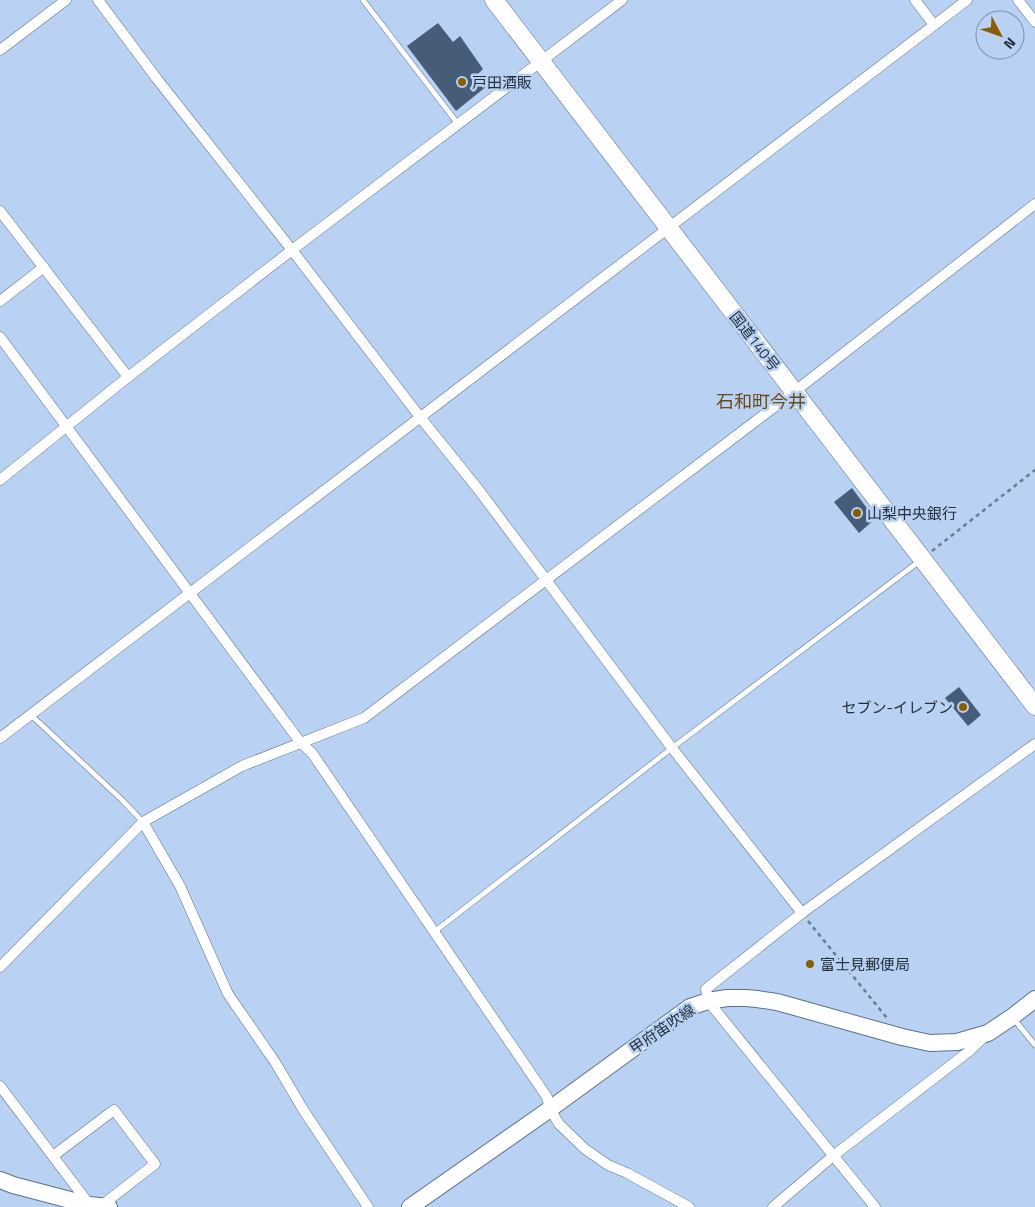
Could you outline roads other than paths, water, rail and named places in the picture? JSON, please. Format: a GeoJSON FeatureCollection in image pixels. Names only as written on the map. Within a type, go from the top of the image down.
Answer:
{"type":"FeatureCollection","features":[{"type":"Feature","properties":{"kind":"highway","name":"国道140号"},"geometry":{"type":"LineString","coordinates":[[494,0],[1035,706]]}},
{"type":"Feature","properties":{"kind":"main road","name":"甲府笛吹線"},"geometry":{"type":"LineString","coordinates":[[410,1207],[550,1109],[690,1007],[708,1001],[726,998],[746,998],[777,1002],[930,1043],[957,1042],[988,1033],[1035,999]]}},
{"type":"Feature","properties":{"kind":"main road"},"geometry":{"type":"LineString","coordinates":[[0,1180],[98,1206]]}},
{"type":"Feature","properties":{"kind":"street"},"geometry":{"type":"LineString","coordinates":[[0,50],[66,0]]}},
{"type":"Feature","properties":{"kind":"street"},"geometry":{"type":"LineString","coordinates":[[98,0],[157,79],[478,489],[672,748],[802,913]]}},
{"type":"Feature","properties":{"kind":"street"},"geometry":{"type":"LineString","coordinates":[[0,480],[128,377],[292,250],[622,0]]}},
{"type":"Feature","properties":{"kind":"street"},"geometry":{"type":"LineString","coordinates":[[914,0],[934,25]]}},
{"type":"Feature","properties":{"kind":"street"},"geometry":{"type":"LineString","coordinates":[[0,738],[967,0]]}},
{"type":"Feature","properties":{"kind":"street"},"geometry":{"type":"LineString","coordinates":[[1018,0],[1035,22]]}},
{"type":"Feature","properties":{"kind":"street"},"geometry":{"type":"LineString","coordinates":[[0,967],[143,822],[242,766],[364,718],[794,392],[1035,204]]}},
{"type":"Feature","properties":{"kind":"street"},"geometry":{"type":"LineString","coordinates":[[0,211],[128,377]]}},
{"type":"Feature","properties":{"kind":"street"},"geometry":{"type":"LineString","coordinates":[[0,301],[44,267]]}},
{"type":"Feature","properties":{"kind":"street"},"geometry":{"type":"LineString","coordinates":[[0,337],[301,743],[312,753],[547,1098],[550,1109],[559,1124],[585,1148],[608,1165],[627,1173],[689,1207]]}},
{"type":"Feature","properties":{"kind":"street"},"geometry":{"type":"LineString","coordinates":[[874,1207],[708,1001],[706,989],[802,913],[1035,744]]}},
{"type":"Feature","properties":{"kind":"street"},"geometry":{"type":"LineString","coordinates":[[143,822],[180,886],[228,994],[276,1062],[304,1111],[368,1207]]}},
{"type":"Feature","properties":{"kind":"street"},"geometry":{"type":"LineString","coordinates":[[772,1207],[833,1156],[968,1052],[988,1033]]}},
{"type":"Feature","properties":{"kind":"street"},"geometry":{"type":"LineString","coordinates":[[0,1086],[52,1156],[98,1206],[155,1164],[114,1110],[52,1156]]}},
{"type":"Feature","properties":{"kind":"lane"},"geometry":{"type":"LineString","coordinates":[[363,0],[458,124]]}},
{"type":"Feature","properties":{"kind":"lane"},"geometry":{"type":"LineString","coordinates":[[434,932],[672,748],[923,559]]}},
{"type":"Feature","properties":{"kind":"lane"},"geometry":{"type":"LineString","coordinates":[[31,715],[143,822]]}},
{"type":"Feature","properties":{"kind":"lane"},"geometry":{"type":"LineString","coordinates":[[1012,1017],[1035,1045]]}},
{"type":"Feature","properties":{"kind":"place","name":"戸田酒販"},"geometry":{"type":"Point","coordinates":[462,82]}},
{"type":"Feature","properties":{"kind":"place","name":"山梨中央銀行"},"geometry":{"type":"Point","coordinates":[857,513]}},
{"type":"Feature","properties":{"kind":"place","name":"セブン-イレブン"},"geometry":{"type":"Point","coordinates":[963,707]}},
{"type":"Feature","properties":{"kind":"place","name":"富士見郵便局"},"geometry":{"type":"Point","coordinates":[810,964]}},
{"type":"Feature","properties":{"kind":"district","name":"石和町今井"},"geometry":{"type":"Point","coordinates":[761,401]}}]}
